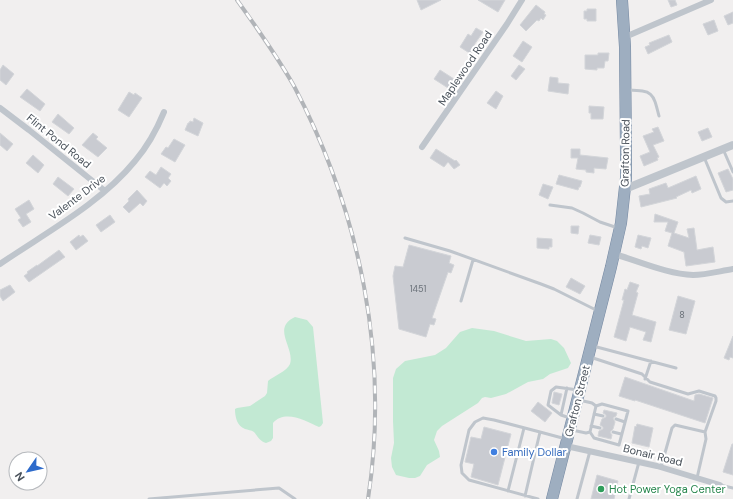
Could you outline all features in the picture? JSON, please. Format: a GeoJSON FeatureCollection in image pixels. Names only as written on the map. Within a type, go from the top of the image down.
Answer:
{"type":"FeatureCollection","features":[{"type":"Feature","properties":{"kind":"highway","name":"Grafton Road"},"geometry":{"type":"LineString","coordinates":[[601,308],[620,229],[625,189],[626,90],[625,37],[622,0]]}},
{"type":"Feature","properties":{"kind":"highway","name":"Grafton Street"},"geometry":{"type":"LineString","coordinates":[[552,499],[601,308]]}},
{"type":"Feature","properties":{"kind":"street","name":"Maplewood Road"},"geometry":{"type":"LineString","coordinates":[[422,147],[522,0]]}},
{"type":"Feature","properties":{"kind":"street"},"geometry":{"type":"LineString","coordinates":[[625,37],[711,0]]}},
{"type":"Feature","properties":{"kind":"street","name":"Flint Pond Road"},"geometry":{"type":"LineString","coordinates":[[0,108],[30,130],[105,191]]}},
{"type":"Feature","properties":{"kind":"street","name":"Valente Drive"},"geometry":{"type":"LineString","coordinates":[[0,264],[76,213],[105,191],[135,161],[154,132],[164,112]]}},
{"type":"Feature","properties":{"kind":"street"},"geometry":{"type":"LineString","coordinates":[[625,189],[733,145]]}},
{"type":"Feature","properties":{"kind":"street"},"geometry":{"type":"LineString","coordinates":[[614,254],[686,274],[705,274],[733,269]]}},
{"type":"Feature","properties":{"kind":"street","name":"Bonair Road"},"geometry":{"type":"LineString","coordinates":[[569,433],[590,451],[661,467],[720,485]]}},
{"type":"Feature","properties":{"kind":"lane"},"geometry":{"type":"LineString","coordinates":[[626,90],[646,90],[655,98],[659,116]]}},
{"type":"Feature","properties":{"kind":"lane"},"geometry":{"type":"LineString","coordinates":[[723,149],[733,172]]}},
{"type":"Feature","properties":{"kind":"lane"},"geometry":{"type":"LineString","coordinates":[[704,157],[721,198],[726,202],[733,201]]}},
{"type":"Feature","properties":{"kind":"lane"},"geometry":{"type":"LineString","coordinates":[[550,205],[572,208],[600,222],[620,229]]}},
{"type":"Feature","properties":{"kind":"lane"},"geometry":{"type":"LineString","coordinates":[[405,238],[450,251],[601,308]]}},
{"type":"Feature","properties":{"kind":"lane"},"geometry":{"type":"LineString","coordinates":[[460,301],[473,260]]}},
{"type":"Feature","properties":{"kind":"lane"},"geometry":{"type":"LineString","coordinates":[[590,351],[651,361],[676,368]]}},
{"type":"Feature","properties":{"kind":"lane"},"geometry":{"type":"LineString","coordinates":[[590,351],[642,374],[645,379],[650,382],[688,394],[699,391],[715,396],[716,401],[705,432],[706,439],[697,478]]}},
{"type":"Feature","properties":{"kind":"lane"},"geometry":{"type":"LineString","coordinates":[[645,379],[651,361]]}},
{"type":"Feature","properties":{"kind":"lane"},"geometry":{"type":"LineString","coordinates":[[569,433],[561,415],[548,405],[551,391],[556,387],[567,388],[596,406]]}},
{"type":"Feature","properties":{"kind":"lane"},"geometry":{"type":"LineString","coordinates":[[561,415],[567,388]]}},
{"type":"Feature","properties":{"kind":"lane"},"geometry":{"type":"LineString","coordinates":[[602,404],[628,411],[619,445],[594,438],[590,432],[596,406],[602,404]]}},
{"type":"Feature","properties":{"kind":"lane"},"geometry":{"type":"LineString","coordinates":[[594,414],[602,416]]}},
{"type":"Feature","properties":{"kind":"lane"},"geometry":{"type":"LineString","coordinates":[[538,499],[469,480],[462,473],[461,465],[469,430],[475,422],[483,418],[540,432],[590,432]]}},
{"type":"Feature","properties":{"kind":"lane"},"geometry":{"type":"LineString","coordinates":[[616,419],[625,422]]}},
{"type":"Feature","properties":{"kind":"lane"},"geometry":{"type":"LineString","coordinates":[[661,467],[674,425],[705,432]]}},
{"type":"Feature","properties":{"kind":"lane"},"geometry":{"type":"LineString","coordinates":[[591,426],[600,428]]}},
{"type":"Feature","properties":{"kind":"lane"},"geometry":{"type":"LineString","coordinates":[[508,491],[524,428]]}},
{"type":"Feature","properties":{"kind":"lane"},"geometry":{"type":"LineString","coordinates":[[525,496],[540,432]]}},
{"type":"Feature","properties":{"kind":"lane"},"geometry":{"type":"LineString","coordinates":[[613,432],[621,434]]}},
{"type":"Feature","properties":{"kind":"lane"},"geometry":{"type":"LineString","coordinates":[[577,499],[590,451]]}},
{"type":"Feature","properties":{"kind":"lane"},"geometry":{"type":"LineString","coordinates":[[629,499],[639,462]]}},
{"type":"Feature","properties":{"kind":"lane","name":"Bonair Road"},"geometry":{"type":"LineString","coordinates":[[720,485],[733,488]]}},
{"type":"Feature","properties":{"kind":"lane"},"geometry":{"type":"LineString","coordinates":[[149,499],[279,488],[295,499]]}},
{"type":"Feature","properties":{"kind":"green space"},"geometry":{"type":"Polygon","coordinates":[[[295,317],[307,320],[313,327],[323,423],[319,427],[296,418],[283,417],[273,423],[273,438],[271,441],[266,443],[251,430],[240,426],[236,418],[235,409],[250,406],[265,396],[267,393],[268,381],[283,371],[290,364],[290,351],[284,332],[288,322],[295,317]]]}},
{"type":"Feature","properties":{"kind":"green space"},"geometry":{"type":"Polygon","coordinates":[[[472,328],[494,331],[526,341],[551,339],[557,341],[564,348],[571,363],[568,368],[550,374],[543,379],[528,382],[506,394],[491,398],[482,398],[478,403],[442,426],[437,431],[434,440],[440,457],[427,465],[420,476],[409,478],[396,475],[392,467],[391,458],[394,443],[393,378],[396,369],[405,361],[435,355],[446,348],[460,332],[472,328]]]}},
{"type":"Feature","properties":{"kind":"building"},"geometry":{"type":"Polygon","coordinates":[[[417,0],[441,0],[421,10],[417,0]]]}},
{"type":"Feature","properties":{"kind":"building"},"geometry":{"type":"Polygon","coordinates":[[[478,0],[505,0],[498,12],[478,0]]]}},
{"type":"Feature","properties":{"kind":"building"},"geometry":{"type":"Polygon","coordinates":[[[668,0],[675,0],[677,5],[671,7],[668,0]]]}},
{"type":"Feature","properties":{"kind":"building"},"geometry":{"type":"Polygon","coordinates":[[[536,5],[545,12],[544,14],[546,15],[543,20],[541,18],[539,21],[537,20],[526,31],[520,25],[536,5]]]}},
{"type":"Feature","properties":{"kind":"building"},"geometry":{"type":"Polygon","coordinates":[[[587,9],[596,9],[596,21],[587,21],[587,19],[584,19],[584,11],[587,11],[587,9]]]}},
{"type":"Feature","properties":{"kind":"building"},"geometry":{"type":"Polygon","coordinates":[[[733,12],[733,23],[728,25],[724,16],[733,12]]]}},
{"type":"Feature","properties":{"kind":"building"},"geometry":{"type":"Polygon","coordinates":[[[714,20],[718,31],[708,35],[703,24],[714,20]]]}},
{"type":"Feature","properties":{"kind":"building"},"geometry":{"type":"Polygon","coordinates":[[[476,28],[483,32],[474,45],[476,46],[471,54],[460,47],[468,34],[471,36],[476,28]]]}},
{"type":"Feature","properties":{"kind":"building"},"geometry":{"type":"Polygon","coordinates":[[[669,35],[672,42],[648,54],[645,47],[650,45],[649,43],[669,35]]]}},
{"type":"Feature","properties":{"kind":"building"},"geometry":{"type":"Polygon","coordinates":[[[523,41],[532,47],[522,62],[513,56],[523,41]]]}},
{"type":"Feature","properties":{"kind":"building"},"geometry":{"type":"Polygon","coordinates":[[[598,53],[609,53],[608,61],[605,61],[604,68],[597,68],[597,70],[585,69],[585,55],[598,55],[598,53]]]}},
{"type":"Feature","properties":{"kind":"building"},"geometry":{"type":"Polygon","coordinates":[[[3,65],[14,74],[6,85],[0,80],[0,70],[3,65]]]}},
{"type":"Feature","properties":{"kind":"building"},"geometry":{"type":"Polygon","coordinates":[[[519,65],[525,69],[516,80],[511,76],[519,65]]]}},
{"type":"Feature","properties":{"kind":"building"},"geometry":{"type":"Polygon","coordinates":[[[440,70],[454,79],[448,88],[434,79],[440,70]]]}},
{"type":"Feature","properties":{"kind":"building"},"geometry":{"type":"Polygon","coordinates":[[[550,77],[558,78],[558,83],[569,84],[568,94],[548,91],[550,77]]]}},
{"type":"Feature","properties":{"kind":"building"},"geometry":{"type":"Polygon","coordinates":[[[27,89],[45,104],[40,111],[20,97],[27,89]]]}},
{"type":"Feature","properties":{"kind":"building"},"geometry":{"type":"Polygon","coordinates":[[[496,91],[503,96],[496,109],[487,103],[496,91]]]}},
{"type":"Feature","properties":{"kind":"building"},"geometry":{"type":"Polygon","coordinates":[[[129,92],[134,95],[135,93],[142,98],[129,117],[118,110],[129,92]]]}},
{"type":"Feature","properties":{"kind":"building"},"geometry":{"type":"Polygon","coordinates":[[[589,106],[604,107],[603,119],[591,119],[589,106]]]}},
{"type":"Feature","properties":{"kind":"building"},"geometry":{"type":"Polygon","coordinates":[[[58,114],[74,128],[69,134],[52,122],[58,114]]]}},
{"type":"Feature","properties":{"kind":"building"},"geometry":{"type":"Polygon","coordinates":[[[194,118],[203,123],[198,136],[185,130],[188,123],[190,121],[193,122],[194,118]]]}},
{"type":"Feature","properties":{"kind":"building"},"geometry":{"type":"Polygon","coordinates":[[[658,127],[664,141],[653,145],[659,157],[657,158],[658,160],[644,166],[640,156],[650,152],[643,136],[654,132],[652,129],[658,127]]]}},
{"type":"Feature","properties":{"kind":"building"},"geometry":{"type":"Polygon","coordinates":[[[708,128],[712,137],[702,141],[698,132],[708,128]]]}},
{"type":"Feature","properties":{"kind":"building"},"geometry":{"type":"Polygon","coordinates":[[[0,133],[13,144],[7,151],[0,145],[0,133]]]}},
{"type":"Feature","properties":{"kind":"building"},"geometry":{"type":"Polygon","coordinates":[[[93,133],[98,137],[96,139],[107,148],[98,157],[82,145],[93,133]]]}},
{"type":"Feature","properties":{"kind":"building"},"geometry":{"type":"Polygon","coordinates":[[[174,139],[185,145],[175,162],[161,154],[166,147],[168,148],[174,139]]]}},
{"type":"Feature","properties":{"kind":"building"},"geometry":{"type":"Polygon","coordinates":[[[436,149],[455,161],[456,160],[460,165],[454,169],[448,162],[444,167],[430,158],[436,149]]]}},
{"type":"Feature","properties":{"kind":"building"},"geometry":{"type":"Polygon","coordinates":[[[571,149],[580,149],[580,155],[608,158],[606,169],[594,168],[594,173],[576,169],[578,158],[571,158],[571,149]]]}},
{"type":"Feature","properties":{"kind":"building"},"geometry":{"type":"Polygon","coordinates":[[[33,155],[44,165],[38,173],[26,163],[33,155]]]}},
{"type":"Feature","properties":{"kind":"building"},"geometry":{"type":"Polygon","coordinates":[[[161,167],[171,174],[168,178],[171,181],[167,186],[164,183],[160,188],[145,177],[150,171],[156,175],[161,167]]]}},
{"type":"Feature","properties":{"kind":"building"},"geometry":{"type":"Polygon","coordinates":[[[728,169],[733,179],[733,190],[726,192],[718,173],[728,169]]]}},
{"type":"Feature","properties":{"kind":"building"},"geometry":{"type":"Polygon","coordinates":[[[559,175],[582,181],[578,190],[556,184],[559,175]]]}},
{"type":"Feature","properties":{"kind":"building"},"geometry":{"type":"Polygon","coordinates":[[[696,176],[701,189],[692,193],[691,190],[676,197],[677,198],[641,207],[639,196],[650,194],[649,189],[666,183],[668,188],[696,176]]]}},
{"type":"Feature","properties":{"kind":"building"},"geometry":{"type":"Polygon","coordinates":[[[58,177],[74,189],[68,196],[53,184],[58,177]]]}},
{"type":"Feature","properties":{"kind":"building"},"geometry":{"type":"Polygon","coordinates":[[[543,184],[553,187],[548,199],[539,195],[543,184]]]}},
{"type":"Feature","properties":{"kind":"building"},"geometry":{"type":"Polygon","coordinates":[[[137,190],[147,201],[143,206],[140,203],[129,213],[123,207],[129,201],[128,199],[137,190]]]}},
{"type":"Feature","properties":{"kind":"building"},"geometry":{"type":"Polygon","coordinates":[[[29,200],[34,209],[26,214],[31,222],[23,227],[18,220],[21,218],[15,209],[29,200]]]}},
{"type":"Feature","properties":{"kind":"building"},"geometry":{"type":"Polygon","coordinates":[[[655,214],[678,222],[674,233],[689,238],[687,229],[694,228],[697,250],[713,247],[715,262],[686,266],[684,252],[668,246],[672,233],[665,231],[668,222],[654,222],[655,214]]]}},
{"type":"Feature","properties":{"kind":"building"},"geometry":{"type":"Polygon","coordinates":[[[110,215],[115,222],[101,232],[96,225],[110,215]]]}},
{"type":"Feature","properties":{"kind":"building"},"geometry":{"type":"Polygon","coordinates":[[[571,226],[579,226],[578,234],[571,233],[571,226]]]}},
{"type":"Feature","properties":{"kind":"building"},"geometry":{"type":"Polygon","coordinates":[[[79,235],[80,237],[83,235],[88,241],[76,250],[70,242],[79,235]]]}},
{"type":"Feature","properties":{"kind":"building"},"geometry":{"type":"Polygon","coordinates":[[[590,235],[601,237],[599,245],[588,243],[590,235]]]}},
{"type":"Feature","properties":{"kind":"building"},"geometry":{"type":"Polygon","coordinates":[[[638,235],[651,238],[648,248],[642,246],[641,249],[635,247],[638,235]]]}},
{"type":"Feature","properties":{"kind":"building"},"geometry":{"type":"Polygon","coordinates":[[[537,238],[552,239],[552,247],[549,247],[549,249],[537,248],[537,238]]]}},
{"type":"Feature","properties":{"kind":"building"},"geometry":{"type":"Polygon","coordinates":[[[409,245],[451,256],[449,263],[454,265],[451,273],[448,272],[432,318],[436,319],[434,325],[430,324],[426,337],[399,329],[393,276],[395,266],[403,267],[409,245]]]}},
{"type":"Feature","properties":{"kind":"building"},"geometry":{"type":"Polygon","coordinates":[[[59,250],[65,257],[29,282],[24,276],[28,273],[27,272],[59,250]]]}},
{"type":"Feature","properties":{"kind":"building"},"geometry":{"type":"Polygon","coordinates":[[[571,278],[585,286],[580,294],[566,287],[571,278]]]}},
{"type":"Feature","properties":{"kind":"building"},"geometry":{"type":"Polygon","coordinates":[[[630,282],[639,285],[636,292],[638,293],[632,315],[656,322],[651,342],[643,340],[646,332],[630,327],[626,341],[614,337],[624,300],[622,300],[625,289],[627,290],[630,282]]]}},
{"type":"Feature","properties":{"kind":"building"},"geometry":{"type":"Polygon","coordinates":[[[10,285],[15,292],[3,301],[0,296],[0,290],[10,285]]]}},
{"type":"Feature","properties":{"kind":"building"},"geometry":{"type":"Polygon","coordinates":[[[678,296],[695,301],[686,334],[669,330],[678,296]]]}},
{"type":"Feature","properties":{"kind":"building"},"geometry":{"type":"Polygon","coordinates":[[[733,336],[733,358],[730,357],[729,360],[724,358],[733,336]]]}},
{"type":"Feature","properties":{"kind":"building"},"geometry":{"type":"Polygon","coordinates":[[[625,377],[694,401],[695,395],[699,394],[713,398],[705,423],[619,396],[625,377]]]}},
{"type":"Feature","properties":{"kind":"building"},"geometry":{"type":"Polygon","coordinates":[[[554,392],[562,394],[559,405],[552,403],[554,392]]]}},
{"type":"Feature","properties":{"kind":"building"},"geometry":{"type":"Polygon","coordinates":[[[538,402],[552,413],[545,422],[531,411],[538,402]]]}},
{"type":"Feature","properties":{"kind":"building"},"geometry":{"type":"Polygon","coordinates":[[[604,410],[617,413],[613,418],[615,422],[613,429],[610,432],[612,435],[611,439],[598,436],[599,431],[603,429],[600,425],[602,419],[606,417],[603,413],[604,410]]]}},
{"type":"Feature","properties":{"kind":"building"},"geometry":{"type":"Polygon","coordinates":[[[637,424],[653,428],[649,447],[632,443],[635,426],[636,427],[637,424]]]}},
{"type":"Feature","properties":{"kind":"building"},"geometry":{"type":"Polygon","coordinates":[[[484,427],[511,434],[498,485],[471,477],[474,464],[465,462],[471,437],[481,439],[484,427]]]}},
{"type":"Feature","properties":{"kind":"building"},"geometry":{"type":"Polygon","coordinates":[[[733,444],[733,475],[723,472],[733,444]]]}},
{"type":"Feature","properties":{"kind":"building"},"geometry":{"type":"Polygon","coordinates":[[[597,475],[618,481],[614,499],[591,499],[597,475]]]}},
{"type":"Feature","properties":{"kind":"railway"},"geometry":{"type":"LineString","coordinates":[[237,0],[274,53],[294,86],[317,134],[336,184],[352,235],[364,286],[372,339],[375,392],[374,446],[368,499]]}},
{"type":"Feature","properties":{"kind":"place","name":"Family Dollar"},"geometry":{"type":"Point","coordinates":[494,452]}},
{"type":"Feature","properties":{"kind":"place","name":"Hot Power Yoga Center"},"geometry":{"type":"Point","coordinates":[601,489]}}]}
